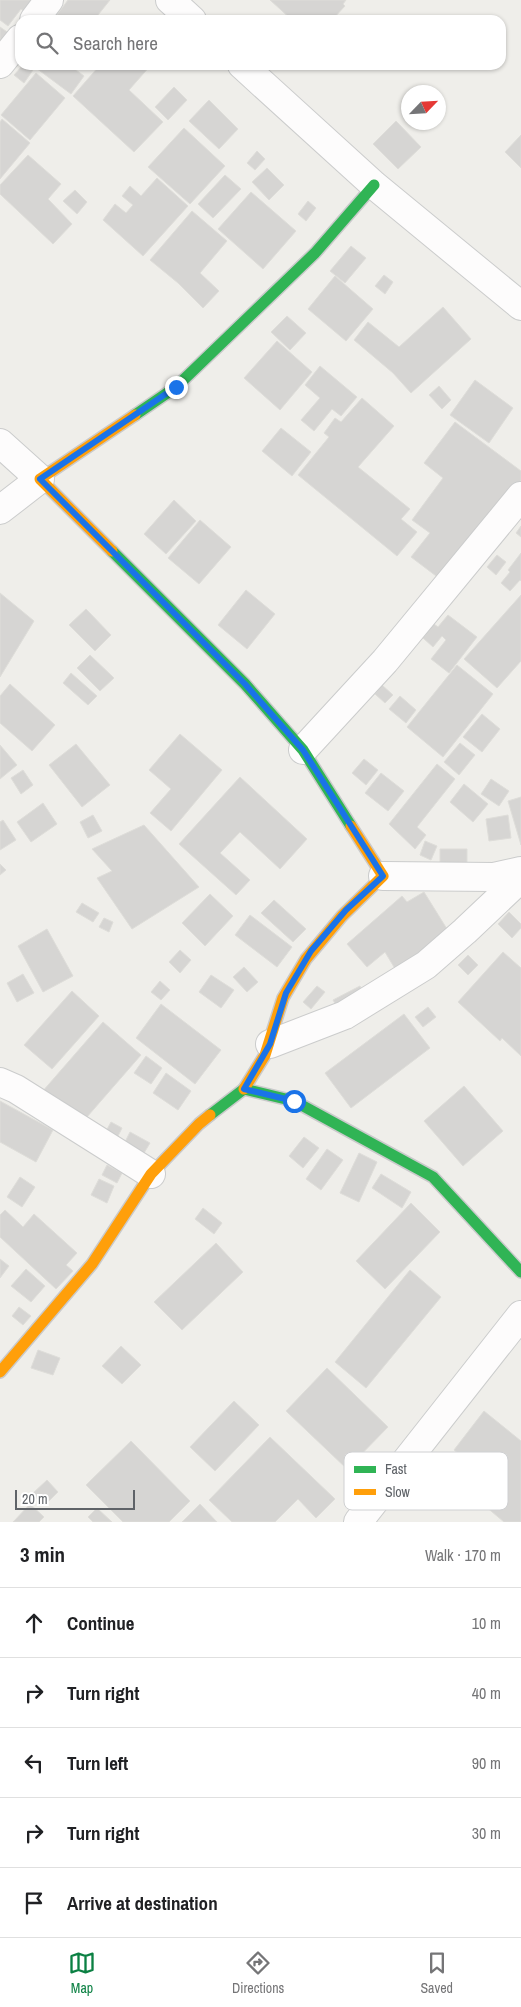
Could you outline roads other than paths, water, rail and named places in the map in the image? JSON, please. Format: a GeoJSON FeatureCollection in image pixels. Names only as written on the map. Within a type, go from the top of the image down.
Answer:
{"type":"FeatureCollection","features":[{"type":"Feature","properties":{"kind":"street"},"geometry":{"type":"LineString","coordinates":[[38,15],[50,0]]}},
{"type":"Feature","properties":{"kind":"street"},"geometry":{"type":"LineString","coordinates":[[170,0],[186,15]]}},
{"type":"Feature","properties":{"kind":"street"},"geometry":{"type":"LineString","coordinates":[[0,64],[15,45]]}},
{"type":"Feature","properties":{"kind":"street"},"geometry":{"type":"LineString","coordinates":[[248,70],[374,185],[521,306]]}},
{"type":"Feature","properties":{"kind":"street"},"geometry":{"type":"LineString","coordinates":[[0,510],[40,479],[176,387],[315,253],[374,185]]}},
{"type":"Feature","properties":{"kind":"street"},"geometry":{"type":"LineString","coordinates":[[0,443],[40,479],[245,684],[303,750],[383,876]]}},
{"type":"Feature","properties":{"kind":"street"},"geometry":{"type":"LineString","coordinates":[[303,750],[385,661],[521,496]]}},
{"type":"Feature","properties":{"kind":"street"},"geometry":{"type":"LineString","coordinates":[[0,1372],[92,1264],[151,1174],[199,1124],[244,1089],[270,1044],[286,993],[311,951],[346,910],[383,876],[494,877],[521,872]]}},
{"type":"Feature","properties":{"kind":"street"},"geometry":{"type":"LineString","coordinates":[[270,1044],[345,1015],[426,965],[521,878]]}},
{"type":"Feature","properties":{"kind":"street"},"geometry":{"type":"LineString","coordinates":[[0,1082],[16,1089],[151,1174]]}},
{"type":"Feature","properties":{"kind":"street"},"geometry":{"type":"LineString","coordinates":[[244,1089],[294,1101],[433,1178],[521,1272]]}},
{"type":"Feature","properties":{"kind":"street"},"geometry":{"type":"LineString","coordinates":[[413,1452],[521,1315]]}},
{"type":"Feature","properties":{"kind":"street"},"geometry":{"type":"LineString","coordinates":[[358,1522],[367,1510]]}}]}
